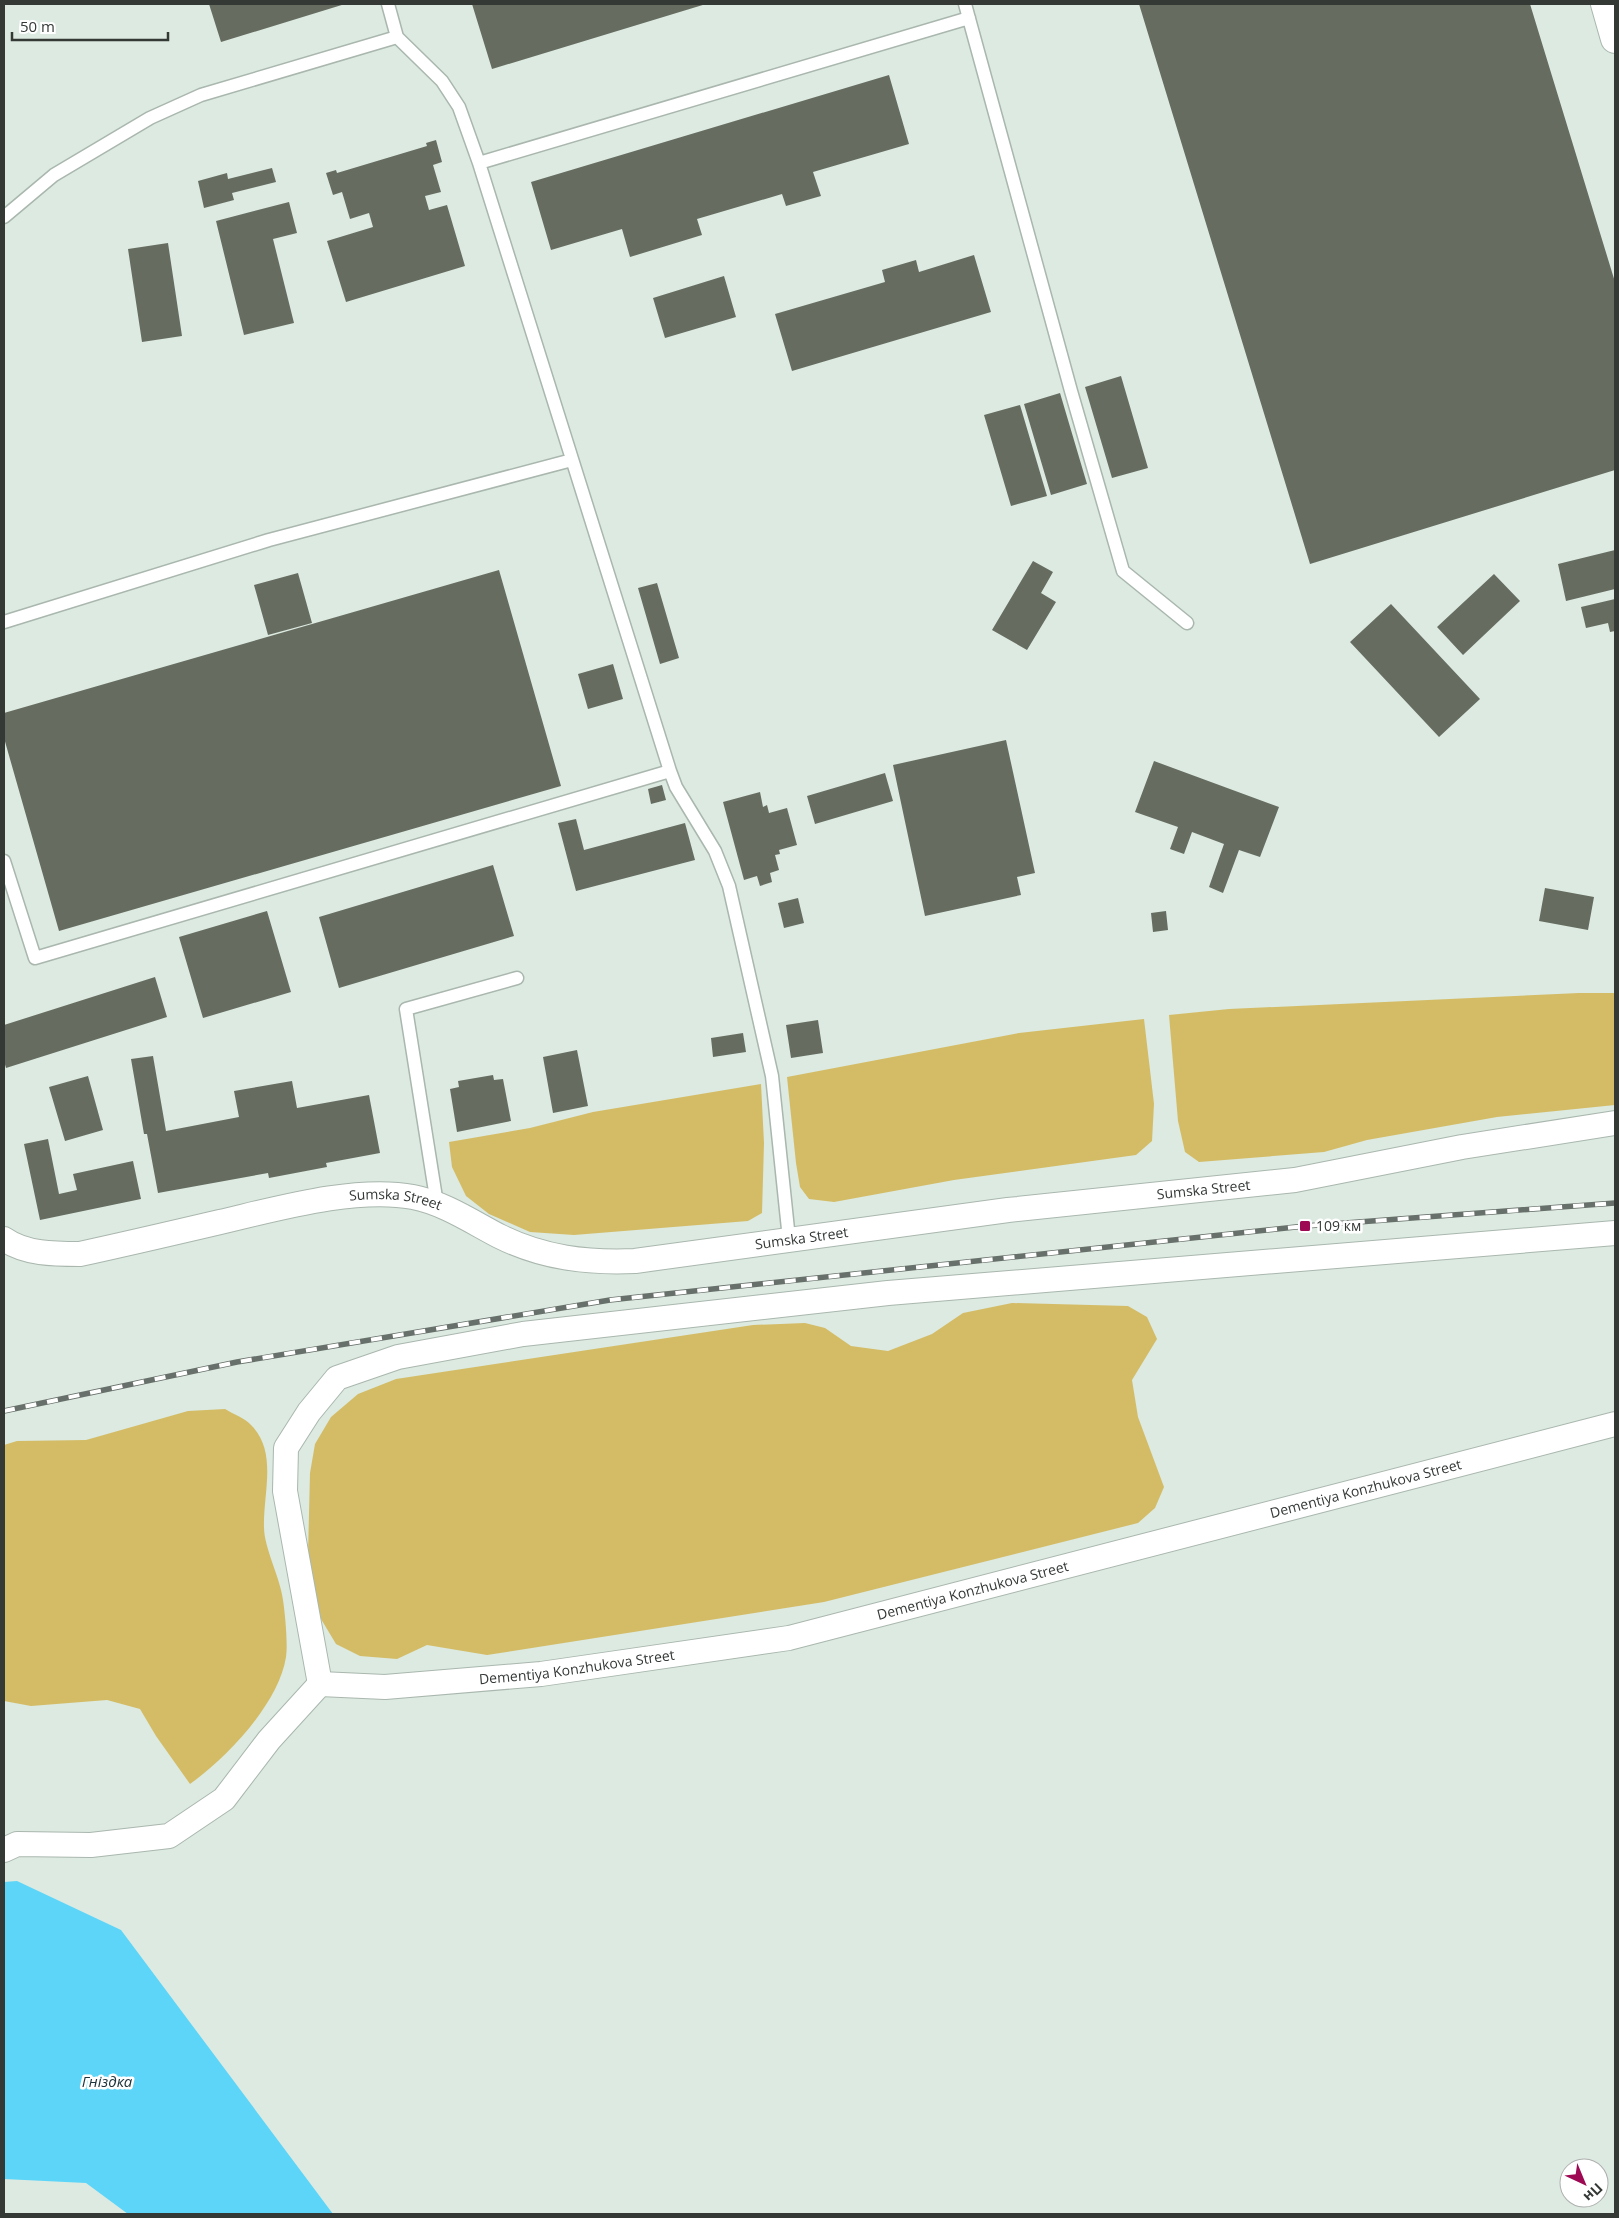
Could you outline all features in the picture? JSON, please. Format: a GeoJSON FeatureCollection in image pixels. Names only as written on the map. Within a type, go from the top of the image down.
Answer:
{"type":"FeatureCollection","features":[{"type":"Feature","properties":{"kind":"main road"},"geometry":{"type":"LineString","coordinates":[[1605,4],[1615,39]]}},
{"type":"Feature","properties":{"kind":"street","name":"Sumska Street"},"geometry":{"type":"LineString","coordinates":[[4,1239],[12,1244],[49,1254],[80,1254],[324,1200],[390,1194],[414,1197],[438,1204],[502,1237],[566,1259],[606,1262],[635,1261],[1017,1209],[1296,1180],[1462,1147],[1615,1123]]}},
{"type":"Feature","properties":{"kind":"street"},"geometry":{"type":"LineString","coordinates":[[4,1850],[17,1844],[92,1845],[169,1836],[224,1799],[269,1740],[320,1684],[285,1492],[286,1448],[309,1412],[337,1378],[398,1357],[523,1334],[888,1293],[1615,1233]]}},
{"type":"Feature","properties":{"kind":"street","name":"Dementiya Konzhukova Street"},"geometry":{"type":"LineString","coordinates":[[320,1684],[385,1687],[541,1674],[789,1638],[1615,1424]]}},
{"type":"Feature","properties":{"kind":"lane"},"geometry":{"type":"LineString","coordinates":[[388,4],[397,37],[442,80],[459,107],[479,163],[670,771],[676,787],[715,851],[729,886],[772,1076],[789,1239]]}},
{"type":"Feature","properties":{"kind":"lane"},"geometry":{"type":"LineString","coordinates":[[965,4],[1071,391],[1123,571],[1187,623]]}},
{"type":"Feature","properties":{"kind":"lane"},"geometry":{"type":"LineString","coordinates":[[479,163],[969,18]]}},
{"type":"Feature","properties":{"kind":"lane"},"geometry":{"type":"LineString","coordinates":[[4,217],[54,175],[150,118],[201,96],[397,37]]}},
{"type":"Feature","properties":{"kind":"lane"},"geometry":{"type":"LineString","coordinates":[[4,622],[270,540],[572,460]]}},
{"type":"Feature","properties":{"kind":"lane"},"geometry":{"type":"LineString","coordinates":[[4,861],[34,958],[670,771]]}},
{"type":"Feature","properties":{"kind":"lane"},"geometry":{"type":"LineString","coordinates":[[438,1204],[406,1009],[516,978]]}},
{"type":"Feature","properties":{"kind":"shaded area"},"geometry":{"type":"Polygon","coordinates":[[[1615,993],[1615,1105],[1497,1117],[1367,1140],[1324,1152],[1199,1162],[1185,1152],[1178,1121],[1169,1015],[1229,1009],[1615,993]]]}},
{"type":"Feature","properties":{"kind":"shaded area"},"geometry":{"type":"Polygon","coordinates":[[[1144,1019],[1154,1104],[1152,1141],[1136,1155],[954,1180],[834,1202],[809,1199],[800,1187],[787,1077],[1019,1033],[1144,1019]]]}},
{"type":"Feature","properties":{"kind":"shaded area"},"geometry":{"type":"Polygon","coordinates":[[[761,1084],[764,1143],[762,1213],[748,1221],[574,1235],[530,1232],[489,1214],[466,1196],[452,1167],[449,1142],[530,1128],[593,1112],[761,1084]]]}},
{"type":"Feature","properties":{"kind":"shaded area"},"geometry":{"type":"Polygon","coordinates":[[[1012,1303],[1128,1306],[1147,1317],[1157,1339],[1132,1380],[1138,1417],[1164,1487],[1155,1508],[1138,1523],[824,1602],[487,1655],[427,1645],[397,1659],[360,1656],[336,1644],[321,1619],[308,1555],[310,1473],[315,1444],[331,1417],[358,1394],[396,1379],[753,1325],[805,1323],[825,1328],[851,1346],[888,1351],[932,1334],[963,1313],[1012,1303]]]}},
{"type":"Feature","properties":{"kind":"shaded area"},"geometry":{"type":"Polygon","coordinates":[[[225,1409],[248,1423],[259,1436],[264,1448],[267,1460],[267,1473],[264,1527],[269,1553],[283,1600],[287,1651],[281,1675],[262,1711],[235,1745],[220,1760],[190,1784],[156,1736],[140,1709],[107,1700],[31,1706],[4,1701],[4,1445],[17,1441],[86,1440],[188,1411],[225,1409]]]}},
{"type":"Feature","properties":{"kind":"water","name":"Гніздка"},"geometry":{"type":"Polygon","coordinates":[[[17,1881],[121,1930],[333,2214],[128,2214],[86,2183],[4,2179],[4,1882],[17,1881]]]}},
{"type":"Feature","properties":{"kind":"building"},"geometry":{"type":"Polygon","coordinates":[[[209,4],[345,4],[221,42],[209,4]]]}},
{"type":"Feature","properties":{"kind":"building"},"geometry":{"type":"Polygon","coordinates":[[[472,4],[706,4],[492,69],[472,4]]]}},
{"type":"Feature","properties":{"kind":"building"},"geometry":{"type":"Polygon","coordinates":[[[1139,4],[1530,4],[1615,282],[1615,470],[1310,564],[1139,4]]]}},
{"type":"Feature","properties":{"kind":"building"},"geometry":{"type":"Polygon","coordinates":[[[889,75],[909,144],[813,172],[821,196],[786,206],[782,194],[697,219],[702,235],[630,257],[622,229],[551,250],[531,182],[889,75]]]}},
{"type":"Feature","properties":{"kind":"building"},"geometry":{"type":"Polygon","coordinates":[[[436,140],[442,162],[433,165],[441,192],[425,196],[429,210],[447,205],[465,266],[346,302],[327,241],[373,227],[369,213],[350,219],[342,192],[333,195],[326,173],[336,170],[337,173],[427,146],[426,143],[436,140]]]}},
{"type":"Feature","properties":{"kind":"building"},"geometry":{"type":"Polygon","coordinates":[[[272,168],[276,182],[232,193],[234,200],[204,208],[198,181],[227,173],[228,179],[272,168]]]}},
{"type":"Feature","properties":{"kind":"building"},"geometry":{"type":"Polygon","coordinates":[[[289,202],[297,233],[273,239],[294,323],[244,335],[216,221],[289,202]]]}},
{"type":"Feature","properties":{"kind":"building"},"geometry":{"type":"Polygon","coordinates":[[[168,243],[182,336],[142,342],[128,249],[168,243]]]}},
{"type":"Feature","properties":{"kind":"building"},"geometry":{"type":"Polygon","coordinates":[[[974,255],[991,312],[792,371],[775,314],[885,282],[882,270],[916,260],[919,272],[974,255]]]}},
{"type":"Feature","properties":{"kind":"building"},"geometry":{"type":"Polygon","coordinates":[[[724,276],[736,317],[665,338],[653,298],[724,276]]]}},
{"type":"Feature","properties":{"kind":"building"},"geometry":{"type":"Polygon","coordinates":[[[1121,376],[1148,468],[1112,478],[1085,387],[1121,376]]]}},
{"type":"Feature","properties":{"kind":"building"},"geometry":{"type":"Polygon","coordinates":[[[1060,393],[1087,484],[1051,495],[1024,404],[1060,393]]]}},
{"type":"Feature","properties":{"kind":"building"},"geometry":{"type":"Polygon","coordinates":[[[1020,405],[1047,496],[1011,506],[984,415],[1020,405]]]}},
{"type":"Feature","properties":{"kind":"building"},"geometry":{"type":"Polygon","coordinates":[[[1615,550],[1615,589],[1566,601],[1558,564],[1615,550]]]}},
{"type":"Feature","properties":{"kind":"building"},"geometry":{"type":"Polygon","coordinates":[[[1033,561],[1053,572],[1041,593],[1056,602],[1027,650],[992,630],[1033,561]]]}},
{"type":"Feature","properties":{"kind":"building"},"geometry":{"type":"Polygon","coordinates":[[[499,570],[561,786],[59,931],[4,738],[4,713],[499,570]]]}},
{"type":"Feature","properties":{"kind":"building"},"geometry":{"type":"Polygon","coordinates":[[[298,573],[312,623],[268,635],[254,585],[298,573]]]}},
{"type":"Feature","properties":{"kind":"building"},"geometry":{"type":"Polygon","coordinates":[[[1494,574],[1520,601],[1463,655],[1437,627],[1494,574]]]}},
{"type":"Feature","properties":{"kind":"building"},"geometry":{"type":"Polygon","coordinates":[[[657,583],[679,658],[660,664],[638,588],[657,583]]]}},
{"type":"Feature","properties":{"kind":"building"},"geometry":{"type":"Polygon","coordinates":[[[1615,599],[1615,631],[1610,632],[1608,623],[1586,628],[1581,607],[1615,599]]]}},
{"type":"Feature","properties":{"kind":"building"},"geometry":{"type":"Polygon","coordinates":[[[1391,604],[1480,699],[1439,737],[1350,642],[1391,604]]]}},
{"type":"Feature","properties":{"kind":"building"},"geometry":{"type":"Polygon","coordinates":[[[613,664],[623,699],[588,709],[578,674],[613,664]]]}},
{"type":"Feature","properties":{"kind":"building"},"geometry":{"type":"Polygon","coordinates":[[[1006,740],[1035,873],[1017,877],[1021,895],[925,916],[893,765],[1006,740]]]}},
{"type":"Feature","properties":{"kind":"building"},"geometry":{"type":"Polygon","coordinates":[[[1154,761],[1279,807],[1260,857],[1239,850],[1223,893],[1209,887],[1224,844],[1192,832],[1184,854],[1170,849],[1178,827],[1135,812],[1154,761]]]}},
{"type":"Feature","properties":{"kind":"building"},"geometry":{"type":"Polygon","coordinates":[[[885,773],[893,801],[815,824],[807,796],[885,773]]]}},
{"type":"Feature","properties":{"kind":"building"},"geometry":{"type":"Polygon","coordinates":[[[662,785],[666,800],[651,804],[648,789],[662,785]]]}},
{"type":"Feature","properties":{"kind":"building"},"geometry":{"type":"Polygon","coordinates":[[[760,792],[763,807],[767,805],[769,813],[787,808],[797,845],[779,850],[780,854],[775,855],[779,870],[770,873],[772,882],[760,886],[757,876],[744,880],[723,802],[760,792]]]}},
{"type":"Feature","properties":{"kind":"building"},"geometry":{"type":"Polygon","coordinates":[[[576,819],[584,850],[685,823],[695,860],[576,891],[558,823],[576,819]]]}},
{"type":"Feature","properties":{"kind":"building"},"geometry":{"type":"Polygon","coordinates":[[[493,865],[514,936],[339,988],[319,917],[493,865]]]}},
{"type":"Feature","properties":{"kind":"building"},"geometry":{"type":"Polygon","coordinates":[[[1545,888],[1594,897],[1588,930],[1539,921],[1545,888]]]}},
{"type":"Feature","properties":{"kind":"building"},"geometry":{"type":"Polygon","coordinates":[[[798,898],[804,923],[784,928],[778,903],[798,898]]]}},
{"type":"Feature","properties":{"kind":"building"},"geometry":{"type":"Polygon","coordinates":[[[267,911],[291,992],[203,1018],[179,937],[267,911]]]}},
{"type":"Feature","properties":{"kind":"building"},"geometry":{"type":"Polygon","coordinates":[[[1166,911],[1168,930],[1153,932],[1151,913],[1166,911]]]}},
{"type":"Feature","properties":{"kind":"building"},"geometry":{"type":"Polygon","coordinates":[[[155,977],[167,1017],[6,1068],[4,1061],[4,1025],[155,977]]]}},
{"type":"Feature","properties":{"kind":"building"},"geometry":{"type":"Polygon","coordinates":[[[818,1020],[823,1053],[791,1058],[786,1025],[818,1020]]]}},
{"type":"Feature","properties":{"kind":"building"},"geometry":{"type":"Polygon","coordinates":[[[743,1033],[746,1052],[713,1057],[711,1038],[743,1033]]]}},
{"type":"Feature","properties":{"kind":"building"},"geometry":{"type":"Polygon","coordinates":[[[577,1050],[588,1106],[553,1113],[543,1057],[577,1050]]]}},
{"type":"Feature","properties":{"kind":"building"},"geometry":{"type":"Polygon","coordinates":[[[153,1056],[166,1131],[239,1117],[234,1091],[292,1081],[297,1108],[369,1095],[380,1153],[326,1163],[327,1167],[269,1178],[268,1173],[158,1193],[147,1134],[144,1134],[131,1059],[153,1056]]]}},
{"type":"Feature","properties":{"kind":"building"},"geometry":{"type":"Polygon","coordinates":[[[493,1075],[494,1080],[503,1079],[511,1121],[457,1132],[450,1089],[459,1087],[458,1081],[493,1075]]]}},
{"type":"Feature","properties":{"kind":"building"},"geometry":{"type":"Polygon","coordinates":[[[88,1076],[103,1130],[65,1141],[49,1087],[88,1076]]]}},
{"type":"Feature","properties":{"kind":"building"},"geometry":{"type":"Polygon","coordinates":[[[48,1139],[59,1194],[77,1190],[73,1174],[133,1161],[141,1199],[40,1220],[24,1144],[48,1139]]]}},
{"type":"Feature","properties":{"kind":"railway"},"geometry":{"type":"LineString","coordinates":[[4,1411],[237,1362],[610,1300],[1305,1226],[1615,1203]]}},
{"type":"Feature","properties":{"kind":"place","name":"109 км"},"geometry":{"type":"Point","coordinates":[1305,1226]}}]}
